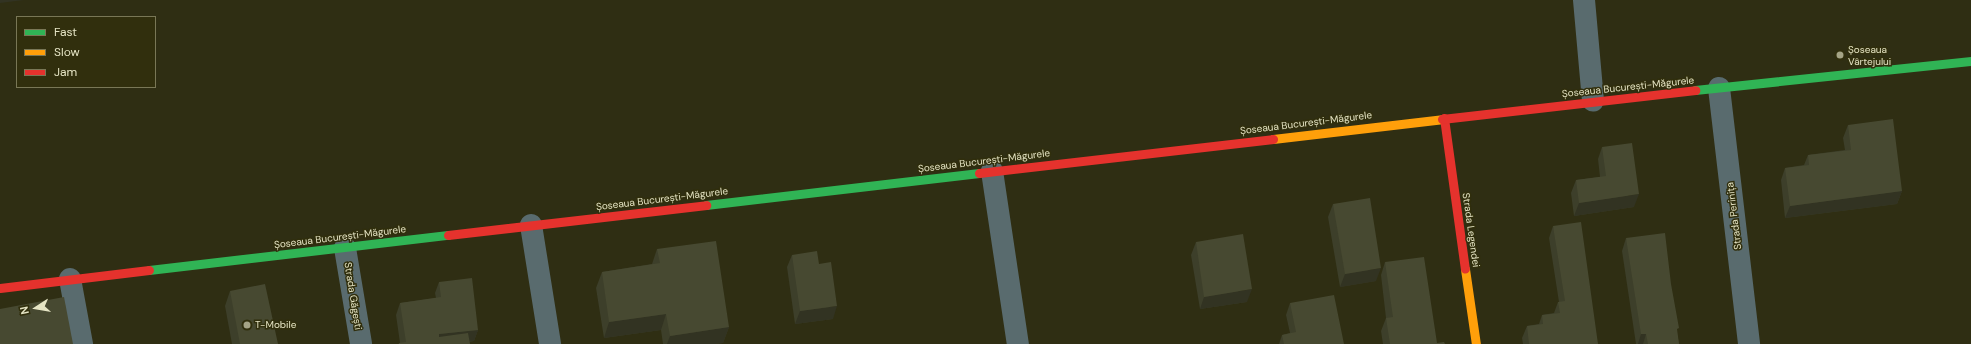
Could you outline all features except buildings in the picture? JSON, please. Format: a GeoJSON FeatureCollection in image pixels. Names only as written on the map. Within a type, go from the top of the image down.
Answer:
{"type":"FeatureCollection","features":[{"type":"Feature","properties":{"kind":"main road","name":"Șoseaua București-Măgurele"},"geometry":{"type":"LineString","coordinates":[[0,288],[1444,118],[1971,61]]}},
{"type":"Feature","properties":{"kind":"main road","name":"Strada Legendei"},"geometry":{"type":"LineString","coordinates":[[1444,118],[1476,344]]}},
{"type":"Feature","properties":{"kind":"street"},"geometry":{"type":"LineString","coordinates":[[1584,0],[1593,101]]}},
{"type":"Feature","properties":{"kind":"street","name":"Strada Perinița"},"geometry":{"type":"LineString","coordinates":[[1719,88],[1749,344]]}},
{"type":"Feature","properties":{"kind":"street"},"geometry":{"type":"LineString","coordinates":[[992,172],[1018,344]]}},
{"type":"Feature","properties":{"kind":"street"},"geometry":{"type":"LineString","coordinates":[[531,225],[550,344]]}},
{"type":"Feature","properties":{"kind":"street","name":"Strada Găgești"},"geometry":{"type":"LineString","coordinates":[[345,248],[361,344]]}},
{"type":"Feature","properties":{"kind":"street"},"geometry":{"type":"LineString","coordinates":[[70,279],[82,344]]}},
{"type":"Feature","properties":{"kind":"traffic: fast"},"geometry":{"type":"LineString","coordinates":[[1695,90],[1971,61]]}},
{"type":"Feature","properties":{"kind":"traffic: fast"},"geometry":{"type":"LineString","coordinates":[[706,205],[979,173]]}},
{"type":"Feature","properties":{"kind":"traffic: fast"},"geometry":{"type":"LineString","coordinates":[[149,270],[448,235]]}},
{"type":"Feature","properties":{"kind":"traffic: slow"},"geometry":{"type":"LineString","coordinates":[[1273,139],[1442,119]]}},
{"type":"Feature","properties":{"kind":"traffic: slow"},"geometry":{"type":"LineString","coordinates":[[1465,269],[1476,344]]}},
{"type":"Feature","properties":{"kind":"traffic: jam"},"geometry":{"type":"LineString","coordinates":[[1442,119],[1695,90]]}},
{"type":"Feature","properties":{"kind":"traffic: jam"},"geometry":{"type":"LineString","coordinates":[[1444,118],[1465,269]]}},
{"type":"Feature","properties":{"kind":"traffic: jam"},"geometry":{"type":"LineString","coordinates":[[979,173],[1273,139]]}},
{"type":"Feature","properties":{"kind":"traffic: jam"},"geometry":{"type":"LineString","coordinates":[[448,235],[706,205]]}},
{"type":"Feature","properties":{"kind":"traffic: jam"},"geometry":{"type":"LineString","coordinates":[[0,288],[149,270]]}},
{"type":"Feature","properties":{"kind":"place","name":"Șoseaua Vârtejului"},"geometry":{"type":"Point","coordinates":[1840,55]}},
{"type":"Feature","properties":{"kind":"place","name":"T-Mobile"},"geometry":{"type":"Point","coordinates":[247,325]}}]}
